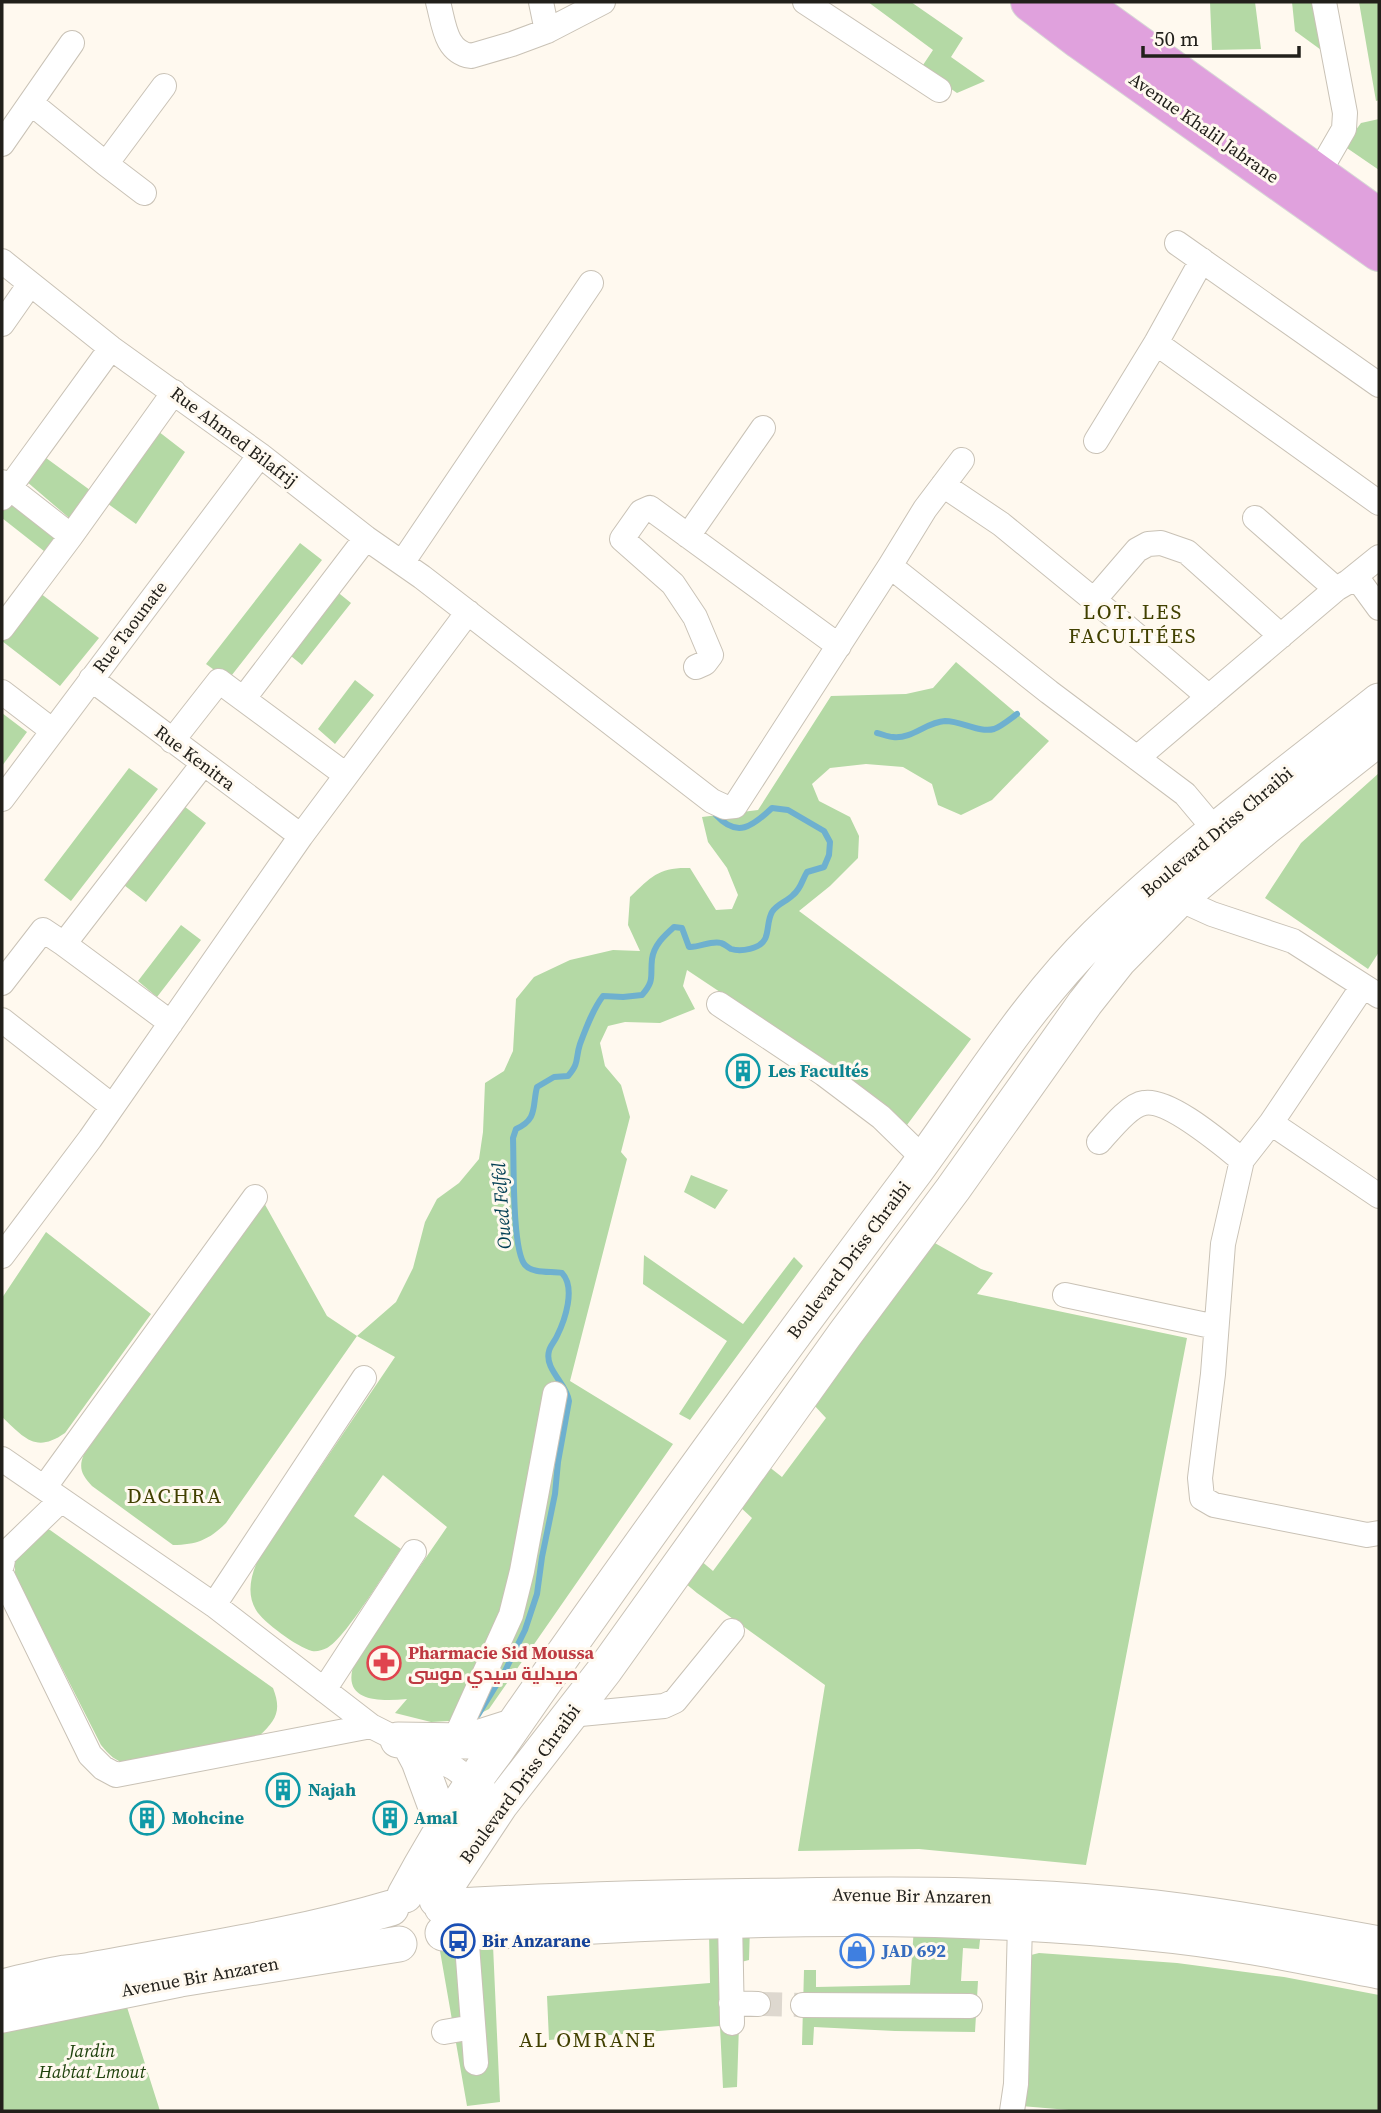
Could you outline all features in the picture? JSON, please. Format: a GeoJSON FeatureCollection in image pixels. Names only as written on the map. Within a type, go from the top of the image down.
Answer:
{"type":"FeatureCollection","features":[{"type":"Feature","properties":{"kind":"main road","name":"Avenue Khalil Jabrane"},"geometry":{"type":"LineString","coordinates":[[1030,2],[1379,252]]}},
{"type":"Feature","properties":{"kind":"main road","name":"Avenue Khalil Jabrane"},"geometry":{"type":"LineString","coordinates":[[1079,2],[1379,218]]}},
{"type":"Feature","properties":{"kind":"main road","name":"Boulevard Driss Chraibi"},"geometry":{"type":"LineString","coordinates":[[431,1913],[491,1819],[604,1671],[1169,888],[1216,831],[1379,701]]}},
{"type":"Feature","properties":{"kind":"main road","name":"Boulevard Driss Chraibi"},"geometry":{"type":"LineString","coordinates":[[431,1913],[443,1826],[473,1780],[779,1353],[1060,974],[1096,936],[1266,827],[1379,738]]}},
{"type":"Feature","properties":{"kind":"main road"},"geometry":{"type":"LineString","coordinates":[[393,1737],[454,1741],[475,1739],[512,1727]]}},
{"type":"Feature","properties":{"kind":"main road"},"geometry":{"type":"LineString","coordinates":[[393,1737],[419,1761],[443,1826]]}},
{"type":"Feature","properties":{"kind":"main road"},"geometry":{"type":"LineString","coordinates":[[491,1819],[479,1858],[491,1890],[503,1903]]}},
{"type":"Feature","properties":{"kind":"main road","name":"Avenue Bir Anzaren"},"geometry":{"type":"LineString","coordinates":[[2,2015],[180,1979],[399,1944],[389,1927],[389,1918],[503,1903],[713,1896],[900,1894],[1025,1898],[1163,1909],[1253,1921],[1379,1944]]}},
{"type":"Feature","properties":{"kind":"main road","name":"Avenue Bir Anzaren"},"geometry":{"type":"LineString","coordinates":[[2,1987],[69,1972],[88,1971],[347,1922],[431,1913],[1020,1923],[1151,1933],[1291,1953],[1379,1971]]}},
{"type":"Feature","properties":{"kind":"street"},"geometry":{"type":"LineString","coordinates":[[438,2],[449,44],[454,50],[471,56],[547,31],[603,2]]}},
{"type":"Feature","properties":{"kind":"street"},"geometry":{"type":"LineString","coordinates":[[541,2],[547,31]]}},
{"type":"Feature","properties":{"kind":"street"},"geometry":{"type":"LineString","coordinates":[[805,2],[939,90]]}},
{"type":"Feature","properties":{"kind":"street"},"geometry":{"type":"LineString","coordinates":[[1318,174],[1344,129],[1345,113],[1324,2]]}},
{"type":"Feature","properties":{"kind":"street"},"geometry":{"type":"LineString","coordinates":[[2,144],[72,43]]}},
{"type":"Feature","properties":{"kind":"street"},"geometry":{"type":"LineString","coordinates":[[106,164],[164,86]]}},
{"type":"Feature","properties":{"kind":"street"},"geometry":{"type":"LineString","coordinates":[[31,103],[144,193]]}},
{"type":"Feature","properties":{"kind":"street"},"geometry":{"type":"LineString","coordinates":[[1177,243],[1379,385]]}},
{"type":"Feature","properties":{"kind":"street"},"geometry":{"type":"LineString","coordinates":[[1096,441],[1156,343],[1202,260]]}},
{"type":"Feature","properties":{"kind":"street","name":"Rue Ahmed Bilafrij"},"geometry":{"type":"LineString","coordinates":[[2,261],[111,348],[260,455],[366,538],[468,612],[712,802],[735,807],[839,646]]}},
{"type":"Feature","properties":{"kind":"street"},"geometry":{"type":"LineString","coordinates":[[402,563],[591,282]]}},
{"type":"Feature","properties":{"kind":"street"},"geometry":{"type":"LineString","coordinates":[[2,324],[30,284]]}},
{"type":"Feature","properties":{"kind":"street"},"geometry":{"type":"LineString","coordinates":[[1156,343],[1379,503]]}},
{"type":"Feature","properties":{"kind":"street"},"geometry":{"type":"LineString","coordinates":[[71,536],[4,489],[111,348]]}},
{"type":"Feature","properties":{"kind":"street"},"geometry":{"type":"LineString","coordinates":[[2,628],[174,392]]}},
{"type":"Feature","properties":{"kind":"street"},"geometry":{"type":"LineString","coordinates":[[688,536],[763,428]]}},
{"type":"Feature","properties":{"kind":"street","name":"Rue Taounate"},"geometry":{"type":"LineString","coordinates":[[2,799],[260,455]]}},
{"type":"Feature","properties":{"kind":"street"},"geometry":{"type":"LineString","coordinates":[[696,667],[705,663],[710,655],[695,617],[673,584],[622,539],[640,512],[650,508],[839,646],[911,531],[962,460]]}},
{"type":"Feature","properties":{"kind":"street"},"geometry":{"type":"LineString","coordinates":[[943,485],[1001,524],[1209,697]]}},
{"type":"Feature","properties":{"kind":"street"},"geometry":{"type":"LineString","coordinates":[[1255,517],[1342,586]]}},
{"type":"Feature","properties":{"kind":"street"},"geometry":{"type":"LineString","coordinates":[[244,698],[366,538]]}},
{"type":"Feature","properties":{"kind":"street"},"geometry":{"type":"LineString","coordinates":[[1094,600],[1137,550],[1148,544],[1161,542],[1187,552],[1281,636]]}},
{"type":"Feature","properties":{"kind":"street"},"geometry":{"type":"LineString","coordinates":[[1136,758],[1379,557]]}},
{"type":"Feature","properties":{"kind":"street"},"geometry":{"type":"LineString","coordinates":[[890,566],[1038,684],[1185,794],[1216,831]]}},
{"type":"Feature","properties":{"kind":"street"},"geometry":{"type":"LineString","coordinates":[[1342,586],[1360,582],[1379,608]]}},
{"type":"Feature","properties":{"kind":"street"},"geometry":{"type":"LineString","coordinates":[[6,1240],[112,1106],[301,836],[468,612]]}},
{"type":"Feature","properties":{"kind":"street","name":"Rue Kenitra"},"geometry":{"type":"LineString","coordinates":[[91,679],[301,836]]}},
{"type":"Feature","properties":{"kind":"street"},"geometry":{"type":"LineString","coordinates":[[172,741],[219,681],[346,775]]}},
{"type":"Feature","properties":{"kind":"street"},"geometry":{"type":"LineString","coordinates":[[2,692],[53,731]]}},
{"type":"Feature","properties":{"kind":"street"},"geometry":{"type":"LineString","coordinates":[[64,944],[203,764]]}},
{"type":"Feature","properties":{"kind":"street"},"geometry":{"type":"LineString","coordinates":[[1169,888],[1212,914],[1293,941],[1371,991],[1242,1160],[1223,1244],[1213,1374],[1199,1478],[1202,1498],[1214,1505],[1367,1535],[1379,1533]]}},
{"type":"Feature","properties":{"kind":"street"},"geometry":{"type":"LineString","coordinates":[[2,983],[43,930],[171,1023]]}},
{"type":"Feature","properties":{"kind":"street"},"geometry":{"type":"LineString","coordinates":[[719,1004],[824,1074],[881,1117],[924,1159]]}},
{"type":"Feature","properties":{"kind":"street"},"geometry":{"type":"LineString","coordinates":[[2,1020],[112,1106]]}},
{"type":"Feature","properties":{"kind":"street"},"geometry":{"type":"LineString","coordinates":[[1099,1142],[1132,1108],[1145,1102],[1184,1116],[1242,1160]]}},
{"type":"Feature","properties":{"kind":"street"},"geometry":{"type":"LineString","coordinates":[[1271,1123],[1379,1196]]}},
{"type":"Feature","properties":{"kind":"street"},"geometry":{"type":"LineString","coordinates":[[2,1566],[4,1555],[53,1494],[255,1197]]}},
{"type":"Feature","properties":{"kind":"street"},"geometry":{"type":"LineString","coordinates":[[1065,1295],[1216,1327]]}},
{"type":"Feature","properties":{"kind":"street"},"geometry":{"type":"LineString","coordinates":[[214,1605],[364,1378]]}},
{"type":"Feature","properties":{"kind":"street"},"geometry":{"type":"LineString","coordinates":[[454,1741],[511,1615],[522,1571],[555,1394]]}},
{"type":"Feature","properties":{"kind":"street"},"geometry":{"type":"LineString","coordinates":[[2,1459],[214,1605],[324,1690],[393,1737],[473,1780],[491,1819]]}},
{"type":"Feature","properties":{"kind":"street"},"geometry":{"type":"LineString","coordinates":[[324,1690],[414,1552]]}},
{"type":"Feature","properties":{"kind":"street"},"geometry":{"type":"LineString","coordinates":[[2,1575],[90,1755],[103,1768],[116,1774],[393,1737]]}},
{"type":"Feature","properties":{"kind":"street"},"geometry":{"type":"LineString","coordinates":[[569,1715],[664,1706],[675,1700],[732,1631]]}},
{"type":"Feature","properties":{"kind":"street"},"geometry":{"type":"LineString","coordinates":[[431,1913],[473,2027],[476,2063]]}},
{"type":"Feature","properties":{"kind":"street"},"geometry":{"type":"LineString","coordinates":[[730,1920],[732,2013],[758,2004]]}},
{"type":"Feature","properties":{"kind":"street"},"geometry":{"type":"LineString","coordinates":[[1012,2111],[1016,2084],[1020,1923]]}},
{"type":"Feature","properties":{"kind":"street"},"geometry":{"type":"LineString","coordinates":[[803,2005],[970,2006]]}},
{"type":"Feature","properties":{"kind":"street"},"geometry":{"type":"LineString","coordinates":[[444,2032],[473,2027]]}},
{"type":"Feature","properties":{"kind":"green space"},"geometry":{"type":"Polygon","coordinates":[[[868,2],[911,2],[963,38],[951,57],[985,81],[957,93],[921,68],[933,50],[868,2]]]}},
{"type":"Feature","properties":{"kind":"green space"},"geometry":{"type":"Polygon","coordinates":[[[1210,2],[1255,2],[1261,49],[1212,50],[1210,2]]]}},
{"type":"Feature","properties":{"kind":"green space"},"geometry":{"type":"Polygon","coordinates":[[[1292,2],[1318,2],[1328,55],[1295,31],[1292,2]]]}},
{"type":"Feature","properties":{"kind":"green space"},"geometry":{"type":"Polygon","coordinates":[[[1359,2],[1379,2],[1379,100],[1376,101],[1359,2]]]}},
{"type":"Feature","properties":{"kind":"green space"},"geometry":{"type":"Polygon","coordinates":[[[1379,119],[1379,170],[1344,146],[1361,123],[1379,119]]]}},
{"type":"Feature","properties":{"kind":"green space"},"geometry":{"type":"Polygon","coordinates":[[[154,428],[185,452],[136,524],[104,501],[154,428]]]}},
{"type":"Feature","properties":{"kind":"green space"},"geometry":{"type":"Polygon","coordinates":[[[42,455],[94,493],[72,517],[68,517],[26,481],[42,455]]]}},
{"type":"Feature","properties":{"kind":"green space"},"geometry":{"type":"Polygon","coordinates":[[[13,496],[63,537],[49,555],[2,518],[2,510],[13,496]]]}},
{"type":"Feature","properties":{"kind":"green space"},"geometry":{"type":"Polygon","coordinates":[[[300,543],[322,560],[228,680],[206,664],[300,543]]]}},
{"type":"Feature","properties":{"kind":"green space"},"geometry":{"type":"Polygon","coordinates":[[[36,590],[99,638],[60,686],[2,641],[2,635],[36,590]]]}},
{"type":"Feature","properties":{"kind":"green space"},"geometry":{"type":"Polygon","coordinates":[[[335,590],[351,603],[302,665],[286,652],[335,590]]]}},
{"type":"Feature","properties":{"kind":"green space"},"geometry":{"type":"Polygon","coordinates":[[[956,662],[1049,741],[992,800],[961,815],[938,805],[932,784],[903,767],[866,764],[830,768],[812,784],[819,801],[850,817],[859,836],[858,858],[830,886],[799,911],[971,1039],[904,1129],[759,1018],[687,970],[683,986],[695,1009],[660,1023],[625,1022],[608,1026],[600,1043],[605,1066],[621,1085],[630,1117],[621,1152],[627,1159],[570,1381],[673,1444],[489,1709],[467,1720],[431,1722],[395,1713],[407,1699],[372,1699],[356,1691],[352,1683],[356,1659],[447,1527],[383,1475],[354,1516],[401,1549],[355,1618],[335,1642],[320,1651],[306,1649],[273,1627],[253,1604],[251,1584],[259,1558],[395,1357],[357,1336],[396,1302],[413,1268],[425,1222],[437,1199],[459,1183],[479,1159],[485,1083],[504,1071],[513,1051],[516,999],[534,977],[570,960],[613,950],[640,951],[628,925],[630,897],[650,878],[663,871],[690,868],[716,910],[732,909],[738,895],[727,868],[708,842],[702,817],[758,810],[831,696],[906,694],[933,688],[956,662]]]}},
{"type":"Feature","properties":{"kind":"green space"},"geometry":{"type":"Polygon","coordinates":[[[355,680],[374,695],[335,744],[318,729],[355,680]]]}},
{"type":"Feature","properties":{"kind":"green space"},"geometry":{"type":"Polygon","coordinates":[[[2,713],[27,732],[2,766],[2,713]]]}},
{"type":"Feature","properties":{"kind":"green space"},"geometry":{"type":"Polygon","coordinates":[[[129,768],[158,789],[71,901],[44,880],[129,768]]]}},
{"type":"Feature","properties":{"kind":"green space"},"geometry":{"type":"Polygon","coordinates":[[[1379,773],[1379,952],[1368,969],[1265,898],[1301,843],[1379,773]]]}},
{"type":"Feature","properties":{"kind":"green space"},"geometry":{"type":"Polygon","coordinates":[[[180,803],[206,823],[146,902],[120,882],[180,803]]]}},
{"type":"Feature","properties":{"kind":"green space"},"geometry":{"type":"Polygon","coordinates":[[[181,925],[201,940],[157,997],[138,981],[181,925]]]}},
{"type":"Feature","properties":{"kind":"green space"},"geometry":{"type":"Polygon","coordinates":[[[691,1175],[728,1190],[715,1209],[684,1192],[691,1175]]]}},
{"type":"Feature","properties":{"kind":"green space"},"geometry":{"type":"Polygon","coordinates":[[[263,1201],[327,1316],[357,1336],[226,1523],[209,1537],[189,1544],[173,1545],[92,1486],[83,1475],[81,1463],[84,1454],[263,1201]]]}},
{"type":"Feature","properties":{"kind":"green space"},"geometry":{"type":"Polygon","coordinates":[[[46,1232],[151,1314],[65,1433],[46,1442],[38,1442],[24,1436],[2,1417],[2,1298],[46,1232]]]}},
{"type":"Feature","properties":{"kind":"green space"},"geometry":{"type":"Polygon","coordinates":[[[933,1242],[993,1273],[977,1294],[1187,1338],[1086,1865],[919,1849],[798,1851],[825,1685],[685,1583],[700,1560],[713,1571],[752,1518],[739,1506],[768,1466],[782,1477],[826,1418],[813,1404],[933,1242]]]}},
{"type":"Feature","properties":{"kind":"green space"},"geometry":{"type":"Polygon","coordinates":[[[644,1255],[743,1324],[794,1257],[803,1266],[690,1420],[679,1414],[727,1341],[643,1284],[644,1255]]]}},
{"type":"Feature","properties":{"kind":"green space"},"geometry":{"type":"Polygon","coordinates":[[[45,1528],[273,1688],[277,1709],[270,1725],[259,1736],[128,1764],[110,1755],[101,1745],[15,1578],[15,1560],[45,1528]]]}},
{"type":"Feature","properties":{"kind":"green space"},"geometry":{"type":"Polygon","coordinates":[[[750,1926],[749,1960],[741,1962],[737,2087],[723,2088],[720,2026],[549,2040],[547,1996],[710,1983],[709,1933],[750,1926]]]}},
{"type":"Feature","properties":{"kind":"green space"},"geometry":{"type":"Polygon","coordinates":[[[914,1927],[981,1931],[979,1949],[963,1948],[961,1981],[978,1981],[975,2032],[814,2027],[813,2045],[802,2045],[804,1970],[816,1970],[816,1987],[910,1985],[914,1927]]]}},
{"type":"Feature","properties":{"kind":"green space"},"geometry":{"type":"Polygon","coordinates":[[[493,1945],[500,2102],[467,2106],[440,1951],[493,1945]]]}},
{"type":"Feature","properties":{"kind":"green space"},"geometry":{"type":"Polygon","coordinates":[[[1039,1953],[1177,1963],[1284,1977],[1379,1995],[1379,2111],[1081,2111],[1021,2106],[1031,1955],[1039,1953]]]}},
{"type":"Feature","properties":{"kind":"green space","name":"Jardin Habtat Lmout"},"geometry":{"type":"Polygon","coordinates":[[[126,2004],[160,2111],[2,2111],[2,2033],[126,2004]]]}},
{"type":"Feature","properties":{"kind":"waterway","name":"Oued Felfel"},"geometry":{"type":"LineString","coordinates":[[877,733],[900,737],[945,721],[988,730],[1000,726],[1017,714]]}},
{"type":"Feature","properties":{"kind":"waterway","name":"Oued Felfel"},"geometry":{"type":"LineString","coordinates":[[478,1715],[505,1671],[525,1630],[537,1594],[569,1401],[548,1358],[566,1313],[568,1287],[562,1273],[528,1268],[521,1256],[515,1205],[513,1138],[516,1129],[531,1117],[537,1087],[554,1077],[568,1076],[572,1071],[587,1025],[603,996],[642,995],[646,990],[650,982],[655,949],[674,927],[682,928],[689,947],[717,942],[735,950],[755,947],[765,939],[774,909],[796,893],[807,872],[824,867],[829,855],[830,842],[824,831],[788,810],[772,808],[751,825],[738,828],[716,815]]}},
{"type":"Feature","properties":{"kind":"tunnel"},"geometry":{"type":"LineString","coordinates":[[758,2004],[803,2005]]}},
{"type":"Feature","properties":{"kind":"place","name":"Les Facultés"},"geometry":{"type":"Point","coordinates":[743,1071]}},
{"type":"Feature","properties":{"kind":"place","name":"Pharmacie Sid Moussa صيدلية سيدي موسى"},"geometry":{"type":"Point","coordinates":[384,1663]}},
{"type":"Feature","properties":{"kind":"place","name":"Najah"},"geometry":{"type":"Point","coordinates":[283,1790]}},
{"type":"Feature","properties":{"kind":"place","name":"Mohcine"},"geometry":{"type":"Point","coordinates":[147,1818]}},
{"type":"Feature","properties":{"kind":"place","name":"Amal"},"geometry":{"type":"Point","coordinates":[390,1818]}},
{"type":"Feature","properties":{"kind":"place","name":"Bir Anzarane"},"geometry":{"type":"Point","coordinates":[458,1941]}},
{"type":"Feature","properties":{"kind":"place","name":"JAD 692"},"geometry":{"type":"Point","coordinates":[857,1951]}},
{"type":"Feature","properties":{"kind":"district","name":"LOT. LES FACULTÉES"},"geometry":{"type":"Point","coordinates":[1133,624]}},
{"type":"Feature","properties":{"kind":"district","name":"DACHRA"},"geometry":{"type":"Point","coordinates":[175,1496]}},
{"type":"Feature","properties":{"kind":"district","name":"AL OMRANE"},"geometry":{"type":"Point","coordinates":[588,2040]}}]}
